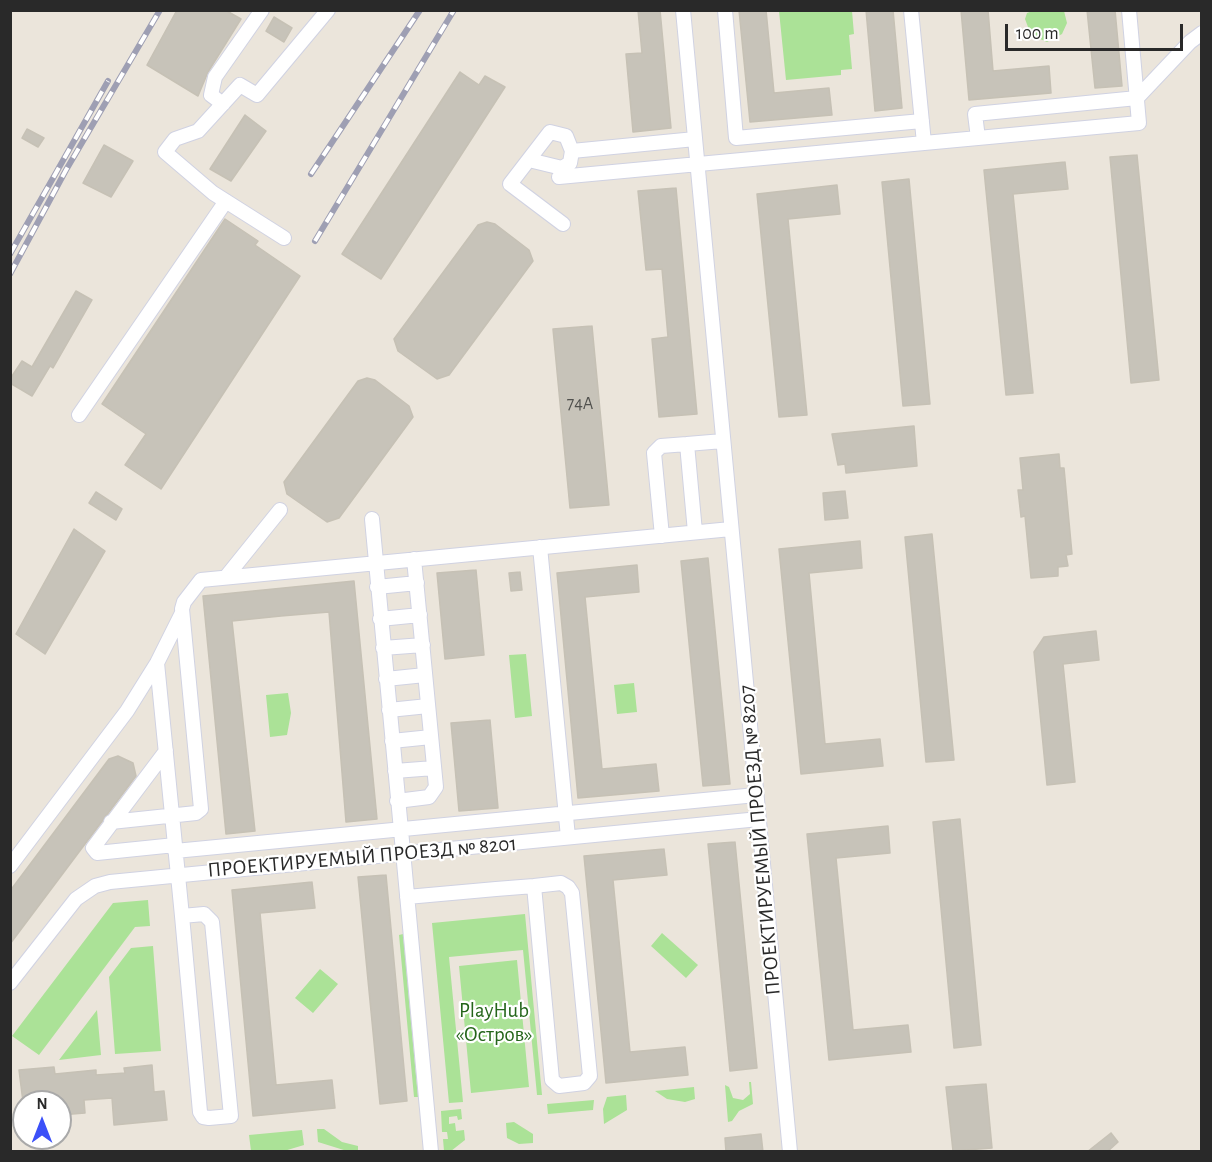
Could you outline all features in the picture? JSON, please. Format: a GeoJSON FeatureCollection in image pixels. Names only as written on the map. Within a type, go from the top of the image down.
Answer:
{"type":"FeatureCollection","features":[{"type":"Feature","properties":{"kind":"street"},"geometry":{"type":"LineString","coordinates":[[223,104],[212,95],[215,77],[262,10]]}},
{"type":"Feature","properties":{"kind":"street"},"geometry":{"type":"LineString","coordinates":[[285,238],[226,201],[165,152],[175,139],[198,131],[240,85],[257,95],[328,10]]}},
{"type":"Feature","properties":{"kind":"street","name":"ПРОЕКТИРУЕМЫЙ ПРОЕЗД № 8207"},"geometry":{"type":"LineString","coordinates":[[683,10],[790,1152]]}},
{"type":"Feature","properties":{"kind":"street"},"geometry":{"type":"LineString","coordinates":[[724,10],[736,138],[922,120]]}},
{"type":"Feature","properties":{"kind":"street"},"geometry":{"type":"LineString","coordinates":[[911,10],[924,143]]}},
{"type":"Feature","properties":{"kind":"street"},"geometry":{"type":"LineString","coordinates":[[559,177],[1139,123],[1129,10]]}},
{"type":"Feature","properties":{"kind":"street"},"geometry":{"type":"LineString","coordinates":[[978,138],[975,114],[1137,98],[1190,42],[1202,33]]}},
{"type":"Feature","properties":{"kind":"street"},"geometry":{"type":"LineString","coordinates":[[529,159],[562,168],[570,163],[572,151],[566,136],[550,132],[529,159],[510,184],[563,224]]}},
{"type":"Feature","properties":{"kind":"street"},"geometry":{"type":"LineString","coordinates":[[572,151],[695,139]]}},
{"type":"Feature","properties":{"kind":"street"},"geometry":{"type":"LineString","coordinates":[[79,415],[226,201]]}},
{"type":"Feature","properties":{"kind":"street"},"geometry":{"type":"LineString","coordinates":[[662,536],[654,453],[661,446],[723,441]]}},
{"type":"Feature","properties":{"kind":"street"},"geometry":{"type":"LineString","coordinates":[[687,444],[695,532]]}},
{"type":"Feature","properties":{"kind":"street"},"geometry":{"type":"LineString","coordinates":[[226,577],[280,510]]}},
{"type":"Feature","properties":{"kind":"street"},"geometry":{"type":"LineString","coordinates":[[372,519],[431,1152]]}},
{"type":"Feature","properties":{"kind":"street"},"geometry":{"type":"LineString","coordinates":[[111,822],[196,813],[202,805],[182,613],[184,602],[199,582],[226,577],[731,529]]}},
{"type":"Feature","properties":{"kind":"street"},"geometry":{"type":"LineString","coordinates":[[540,547],[568,837]]}},
{"type":"Feature","properties":{"kind":"street"},"geometry":{"type":"LineString","coordinates":[[398,801],[432,796],[436,787],[414,559]]}},
{"type":"Feature","properties":{"kind":"street"},"geometry":{"type":"LineString","coordinates":[[377,587],[417,583]]}},
{"type":"Feature","properties":{"kind":"street"},"geometry":{"type":"LineString","coordinates":[[10,866],[127,711],[157,663],[182,613]]}},
{"type":"Feature","properties":{"kind":"street"},"geometry":{"type":"LineString","coordinates":[[380,619],[420,615]]}},
{"type":"Feature","properties":{"kind":"street"},"geometry":{"type":"LineString","coordinates":[[383,648],[423,645]]}},
{"type":"Feature","properties":{"kind":"street"},"geometry":{"type":"LineString","coordinates":[[157,663],[200,1112],[205,1118],[231,1116],[212,922],[204,914],[182,916]]}},
{"type":"Feature","properties":{"kind":"street"},"geometry":{"type":"LineString","coordinates":[[386,679],[425,675]]}},
{"type":"Feature","properties":{"kind":"street"},"geometry":{"type":"LineString","coordinates":[[389,710],[428,706]]}},
{"type":"Feature","properties":{"kind":"street"},"geometry":{"type":"LineString","coordinates":[[392,741],[431,737]]}},
{"type":"Feature","properties":{"kind":"street"},"geometry":{"type":"LineString","coordinates":[[166,751],[111,822],[93,851],[97,853],[175,848],[400,829],[756,795]]}},
{"type":"Feature","properties":{"kind":"street"},"geometry":{"type":"LineString","coordinates":[[395,771],[434,768]]}},
{"type":"Feature","properties":{"kind":"street","name":"ПРОЕКТИРУЕМЫЙ ПРОЕЗД № 8201"},"geometry":{"type":"LineString","coordinates":[[10,983],[61,917],[84,892],[110,882],[759,819]]}},
{"type":"Feature","properties":{"kind":"street"},"geometry":{"type":"LineString","coordinates":[[407,897],[561,883],[568,887],[572,893],[590,1076],[584,1083],[559,1086],[552,1080],[534,886]]}},
{"type":"Feature","properties":{"kind":"green space"},"geometry":{"type":"Polygon","coordinates":[[[1035,10],[1064,11],[1067,23],[1062,34],[1047,42],[1031,35],[1025,19],[1027,13],[1035,10]]]}},
{"type":"Feature","properties":{"kind":"green space"},"geometry":{"type":"Polygon","coordinates":[[[779,11],[852,11],[854,34],[849,35],[852,69],[841,70],[841,75],[786,80],[779,11]]]}},
{"type":"Feature","properties":{"kind":"green space"},"geometry":{"type":"Polygon","coordinates":[[[526,654],[532,716],[515,718],[509,655],[526,654]]]}},
{"type":"Feature","properties":{"kind":"green space"},"geometry":{"type":"Polygon","coordinates":[[[634,683],[637,712],[617,714],[614,685],[634,683]]]}},
{"type":"Feature","properties":{"kind":"green space"},"geometry":{"type":"Polygon","coordinates":[[[288,693],[291,713],[287,735],[270,737],[266,695],[288,693]]]}},
{"type":"Feature","properties":{"kind":"green space"},"geometry":{"type":"Polygon","coordinates":[[[148,900],[150,926],[135,927],[39,1055],[12,1036],[113,903],[148,900]]]}},
{"type":"Feature","properties":{"kind":"green space"},"geometry":{"type":"Polygon","coordinates":[[[525,914],[542,1095],[537,1095],[523,950],[449,957],[463,1102],[449,1103],[432,923],[525,914]]]}},
{"type":"Feature","properties":{"kind":"green space"},"geometry":{"type":"Polygon","coordinates":[[[662,933],[698,965],[686,978],[651,946],[662,933]]]}},
{"type":"Feature","properties":{"kind":"green space"},"geometry":{"type":"Polygon","coordinates":[[[403,934],[418,1097],[414,1097],[399,935],[403,934]]]}},
{"type":"Feature","properties":{"kind":"green space"},"geometry":{"type":"Polygon","coordinates":[[[153,946],[161,1051],[115,1054],[109,977],[131,948],[153,946]]]}},
{"type":"Feature","properties":{"kind":"green space","name":"PlayHub «Остров»"},"geometry":{"type":"Polygon","coordinates":[[[517,960],[529,1087],[471,1093],[459,966],[517,960]]]}},
{"type":"Feature","properties":{"kind":"green space"},"geometry":{"type":"Polygon","coordinates":[[[320,969],[338,984],[313,1013],[295,998],[320,969]]]}},
{"type":"Feature","properties":{"kind":"green space"},"geometry":{"type":"Polygon","coordinates":[[[97,1010],[101,1055],[59,1060],[97,1010]]]}},
{"type":"Feature","properties":{"kind":"green space"},"geometry":{"type":"Polygon","coordinates":[[[749,1082],[751,1082],[753,1104],[739,1111],[732,1121],[728,1122],[725,1085],[729,1087],[733,1098],[743,1100],[750,1094],[749,1082]]]}},
{"type":"Feature","properties":{"kind":"green space"},"geometry":{"type":"Polygon","coordinates":[[[694,1087],[695,1099],[685,1102],[667,1099],[655,1091],[694,1087]]]}},
{"type":"Feature","properties":{"kind":"green space"},"geometry":{"type":"Polygon","coordinates":[[[626,1095],[627,1110],[604,1124],[603,1109],[607,1097],[626,1095]]]}},
{"type":"Feature","properties":{"kind":"green space"},"geometry":{"type":"Polygon","coordinates":[[[594,1100],[593,1110],[548,1114],[547,1104],[594,1100]]]}},
{"type":"Feature","properties":{"kind":"green space"},"geometry":{"type":"Polygon","coordinates":[[[461,1109],[462,1119],[458,1120],[457,1116],[449,1117],[449,1124],[455,1123],[456,1131],[464,1130],[465,1140],[451,1151],[444,1151],[443,1139],[448,1139],[447,1132],[442,1132],[441,1111],[461,1109]]]}},
{"type":"Feature","properties":{"kind":"green space"},"geometry":{"type":"Polygon","coordinates":[[[514,1122],[533,1134],[533,1143],[519,1144],[507,1138],[506,1123],[514,1122]]]}},
{"type":"Feature","properties":{"kind":"green space"},"geometry":{"type":"Polygon","coordinates":[[[317,1129],[324,1129],[342,1142],[358,1146],[358,1151],[347,1151],[318,1142],[317,1129]]]}},
{"type":"Feature","properties":{"kind":"green space"},"geometry":{"type":"Polygon","coordinates":[[[302,1130],[304,1145],[284,1151],[251,1151],[249,1135],[302,1130]]]}},
{"type":"Feature","properties":{"kind":"building"},"geometry":{"type":"Polygon","coordinates":[[[177,10],[225,10],[241,19],[208,72],[198,96],[147,65],[177,10]]]}},
{"type":"Feature","properties":{"kind":"building"},"geometry":{"type":"Polygon","coordinates":[[[638,10],[660,10],[671,128],[633,132],[626,54],[642,53],[638,10]]]}},
{"type":"Feature","properties":{"kind":"building"},"geometry":{"type":"Polygon","coordinates":[[[739,10],[766,10],[774,93],[829,88],[832,115],[750,122],[739,10]]]}},
{"type":"Feature","properties":{"kind":"building"},"geometry":{"type":"Polygon","coordinates":[[[866,10],[893,10],[902,108],[875,111],[866,10]]]}},
{"type":"Feature","properties":{"kind":"building"},"geometry":{"type":"Polygon","coordinates":[[[961,10],[988,10],[993,71],[1049,66],[1051,93],[969,100],[961,10]]]}},
{"type":"Feature","properties":{"kind":"building"},"geometry":{"type":"Polygon","coordinates":[[[1087,10],[1115,10],[1122,86],[1095,88],[1087,10]]]}},
{"type":"Feature","properties":{"kind":"building"},"geometry":{"type":"Polygon","coordinates":[[[274,17],[292,28],[284,42],[266,31],[274,17]]]}},
{"type":"Feature","properties":{"kind":"building"},"geometry":{"type":"Polygon","coordinates":[[[460,72],[479,85],[485,76],[505,87],[381,279],[342,254],[460,72]]]}},
{"type":"Feature","properties":{"kind":"building"},"geometry":{"type":"Polygon","coordinates":[[[245,115],[266,131],[231,181],[210,169],[245,115]]]}},
{"type":"Feature","properties":{"kind":"building"},"geometry":{"type":"Polygon","coordinates":[[[27,129],[44,138],[38,147],[22,138],[27,129]]]}},
{"type":"Feature","properties":{"kind":"building"},"geometry":{"type":"Polygon","coordinates":[[[104,145],[133,161],[111,197],[83,183],[104,145]]]}},
{"type":"Feature","properties":{"kind":"building"},"geometry":{"type":"Polygon","coordinates":[[[1137,155],[1159,380],[1131,383],[1110,157],[1137,155]]]}},
{"type":"Feature","properties":{"kind":"building"},"geometry":{"type":"Polygon","coordinates":[[[1065,162],[1068,189],[1013,194],[1033,393],[1006,395],[984,170],[1065,162]]]}},
{"type":"Feature","properties":{"kind":"building"},"geometry":{"type":"Polygon","coordinates":[[[909,179],[930,404],[903,406],[882,182],[909,179]]]}},
{"type":"Feature","properties":{"kind":"building"},"geometry":{"type":"Polygon","coordinates":[[[837,185],[840,214],[788,219],[807,415],[779,417],[757,194],[837,185]]]}},
{"type":"Feature","properties":{"kind":"building"},"geometry":{"type":"Polygon","coordinates":[[[676,188],[697,414],[659,417],[652,339],[668,337],[662,269],[646,270],[638,191],[676,188]]]}},
{"type":"Feature","properties":{"kind":"building"},"geometry":{"type":"Polygon","coordinates":[[[225,219],[258,241],[255,245],[300,276],[161,489],[125,465],[146,434],[102,404],[225,219]]]}},
{"type":"Feature","properties":{"kind":"building"},"geometry":{"type":"Polygon","coordinates":[[[487,222],[495,224],[529,250],[533,261],[449,375],[437,379],[398,351],[394,339],[478,225],[487,222]]]}},
{"type":"Feature","properties":{"kind":"building"},"geometry":{"type":"Polygon","coordinates":[[[76,291],[92,300],[53,368],[50,366],[32,396],[10,383],[10,379],[22,361],[32,367],[76,291]]]}},
{"type":"Feature","properties":{"kind":"building"},"geometry":{"type":"Polygon","coordinates":[[[592,326],[609,505],[570,508],[553,329],[592,326]]]}},
{"type":"Feature","properties":{"kind":"building"},"geometry":{"type":"Polygon","coordinates":[[[367,378],[375,380],[409,406],[413,417],[339,518],[327,522],[287,494],[284,482],[358,381],[367,378]]]}},
{"type":"Feature","properties":{"kind":"building"},"geometry":{"type":"Polygon","coordinates":[[[914,426],[917,466],[846,473],[845,464],[838,465],[832,434],[914,426]]]}},
{"type":"Feature","properties":{"kind":"building"},"geometry":{"type":"Polygon","coordinates":[[[1059,454],[1060,468],[1064,468],[1072,554],[1066,555],[1068,566],[1058,567],[1058,576],[1031,578],[1025,516],[1021,517],[1018,490],[1023,490],[1020,458],[1059,454]]]}},
{"type":"Feature","properties":{"kind":"building"},"geometry":{"type":"Polygon","coordinates":[[[845,491],[848,518],[825,520],[823,493],[845,491]]]}},
{"type":"Feature","properties":{"kind":"building"},"geometry":{"type":"Polygon","coordinates":[[[96,492],[122,509],[116,520],[89,503],[96,492]]]}},
{"type":"Feature","properties":{"kind":"building"},"geometry":{"type":"Polygon","coordinates":[[[74,529],[105,551],[45,654],[16,634],[74,529]]]}},
{"type":"Feature","properties":{"kind":"building"},"geometry":{"type":"Polygon","coordinates":[[[932,534],[954,760],[926,762],[905,537],[932,534]]]}},
{"type":"Feature","properties":{"kind":"building"},"geometry":{"type":"Polygon","coordinates":[[[860,541],[862,568],[809,573],[825,744],[880,739],[883,766],[801,774],[779,549],[860,541]]]}},
{"type":"Feature","properties":{"kind":"building"},"geometry":{"type":"Polygon","coordinates":[[[708,558],[730,784],[703,786],[681,561],[708,558]]]}},
{"type":"Feature","properties":{"kind":"building"},"geometry":{"type":"Polygon","coordinates":[[[637,565],[639,592],[585,597],[602,769],[656,764],[659,791],[578,798],[557,573],[637,565]]]}},
{"type":"Feature","properties":{"kind":"building"},"geometry":{"type":"Polygon","coordinates":[[[476,570],[484,655],[445,659],[437,573],[476,570]]]}},
{"type":"Feature","properties":{"kind":"building"},"geometry":{"type":"Polygon","coordinates":[[[520,572],[522,590],[511,591],[509,573],[520,572]]]}},
{"type":"Feature","properties":{"kind":"building"},"geometry":{"type":"Polygon","coordinates":[[[354,581],[377,819],[346,822],[329,612],[281,616],[232,621],[255,831],[226,834],[203,596],[354,581]]]}},
{"type":"Feature","properties":{"kind":"building"},"geometry":{"type":"Polygon","coordinates":[[[1096,631],[1099,660],[1063,664],[1075,782],[1047,785],[1034,652],[1044,637],[1096,631]]]}},
{"type":"Feature","properties":{"kind":"building"},"geometry":{"type":"Polygon","coordinates":[[[490,720],[498,808],[459,811],[451,723],[490,720]]]}},
{"type":"Feature","properties":{"kind":"building"},"geometry":{"type":"Polygon","coordinates":[[[118,756],[133,763],[136,776],[10,944],[10,891],[109,759],[118,756]]]}},
{"type":"Feature","properties":{"kind":"building"},"geometry":{"type":"Polygon","coordinates":[[[960,819],[981,1045],[954,1048],[933,822],[960,819]]]}},
{"type":"Feature","properties":{"kind":"building"},"geometry":{"type":"Polygon","coordinates":[[[888,826],[890,853],[836,858],[853,1030],[908,1025],[911,1052],[829,1060],[807,834],[888,826]]]}},
{"type":"Feature","properties":{"kind":"building"},"geometry":{"type":"Polygon","coordinates":[[[735,842],[757,1068],[730,1071],[708,844],[735,842]]]}},
{"type":"Feature","properties":{"kind":"building"},"geometry":{"type":"Polygon","coordinates":[[[664,849],[667,875],[613,880],[630,1052],[685,1047],[688,1075],[606,1083],[584,856],[664,849]]]}},
{"type":"Feature","properties":{"kind":"building"},"geometry":{"type":"Polygon","coordinates":[[[386,875],[407,1101],[380,1104],[358,877],[386,875]]]}},
{"type":"Feature","properties":{"kind":"building"},"geometry":{"type":"Polygon","coordinates":[[[312,882],[315,908],[260,913],[276,1085],[332,1080],[335,1108],[253,1116],[232,890],[312,882]]]}},
{"type":"Feature","properties":{"kind":"building"},"geometry":{"type":"Polygon","coordinates":[[[152,1065],[154,1092],[164,1091],[167,1120],[114,1125],[112,1098],[84,1100],[85,1113],[72,1114],[72,1090],[22,1090],[19,1070],[54,1067],[55,1074],[96,1070],[96,1075],[125,1073],[124,1068],[152,1065]]]}},
{"type":"Feature","properties":{"kind":"building"},"geometry":{"type":"Polygon","coordinates":[[[986,1084],[992,1148],[953,1151],[946,1087],[986,1084]]]}},
{"type":"Feature","properties":{"kind":"building"},"geometry":{"type":"Polygon","coordinates":[[[1111,1133],[1118,1142],[1107,1152],[1087,1152],[1111,1133]]]}},
{"type":"Feature","properties":{"kind":"building"},"geometry":{"type":"Polygon","coordinates":[[[761,1134],[763,1152],[726,1152],[725,1138],[761,1134]]]}},
{"type":"Feature","properties":{"kind":"railway"},"geometry":{"type":"LineString","coordinates":[[10,274],[66,170],[160,10]]}},
{"type":"Feature","properties":{"kind":"railway"},"geometry":{"type":"LineString","coordinates":[[311,174],[420,10]]}},
{"type":"Feature","properties":{"kind":"railway"},"geometry":{"type":"LineString","coordinates":[[315,241],[454,10]]}},
{"type":"Feature","properties":{"kind":"railway"},"geometry":{"type":"LineString","coordinates":[[10,254],[108,81]]}}]}
